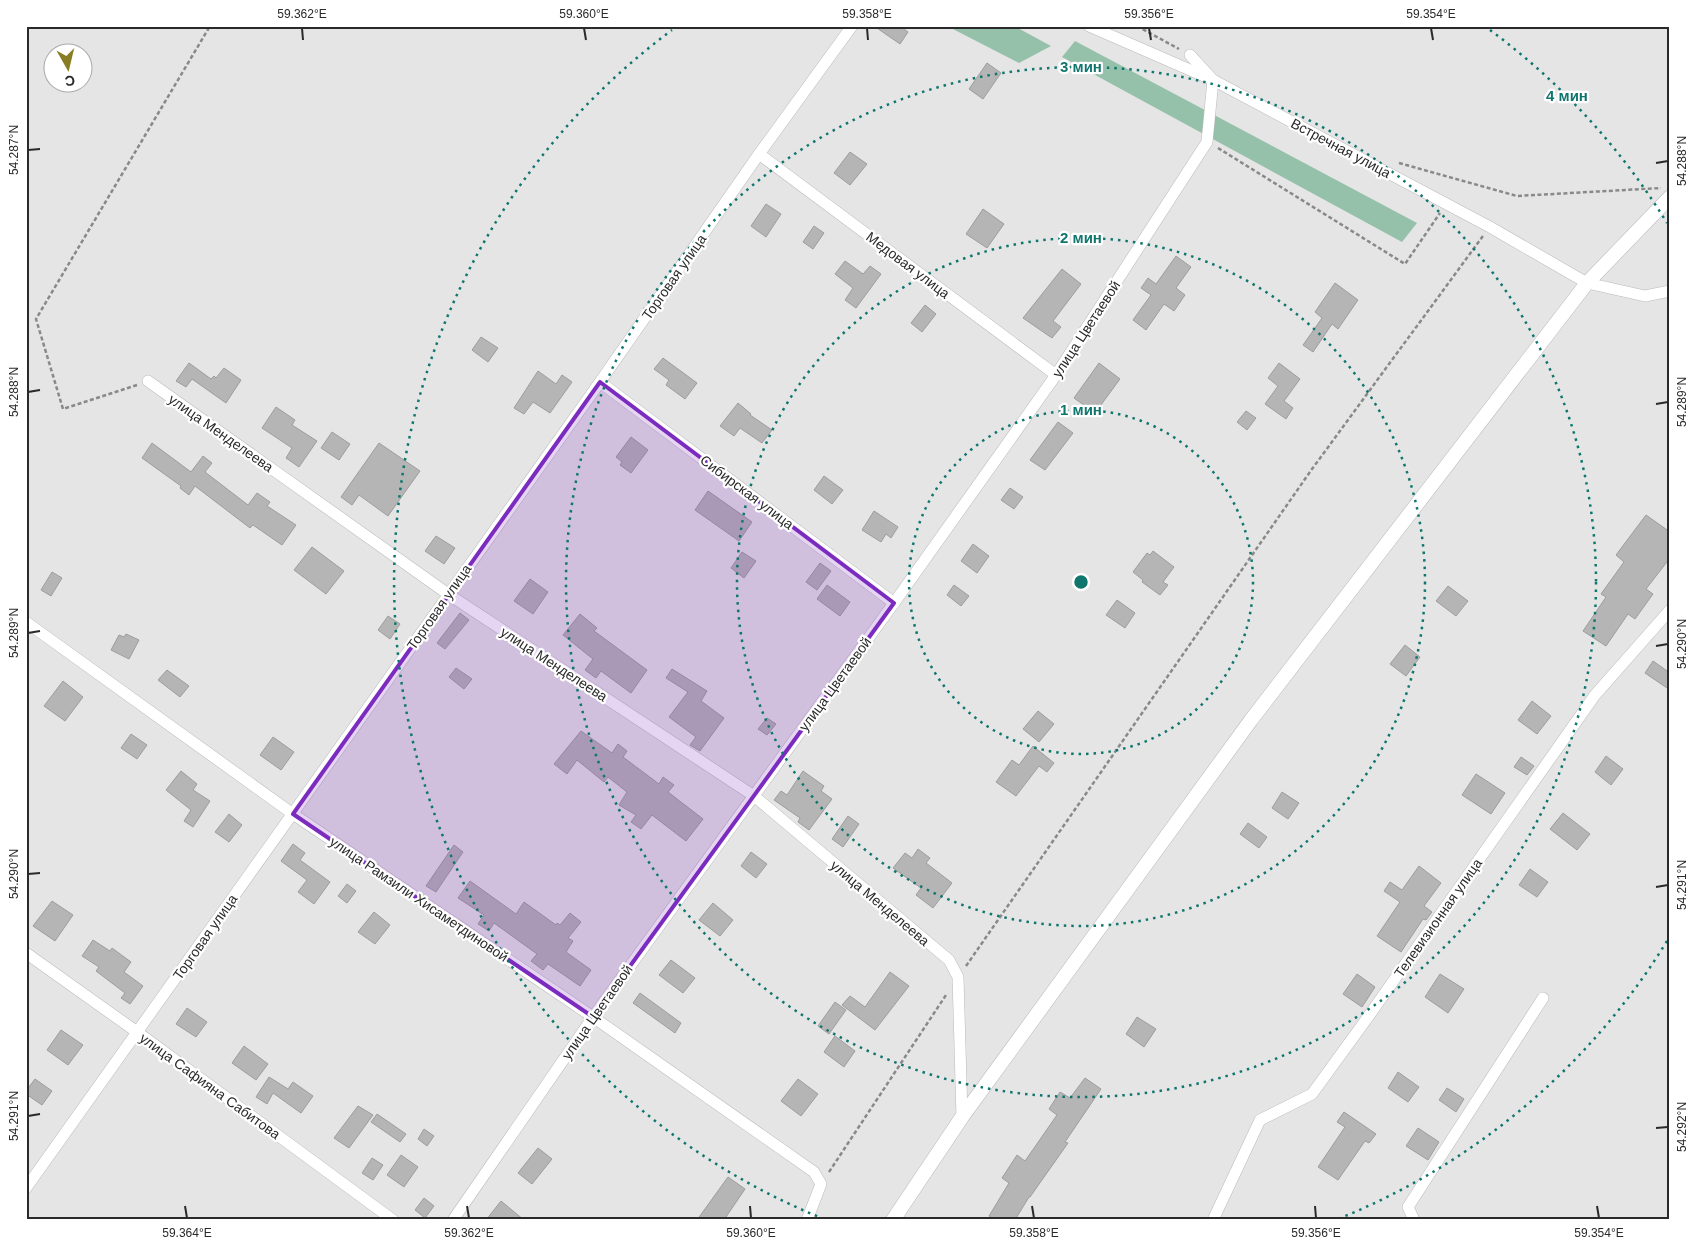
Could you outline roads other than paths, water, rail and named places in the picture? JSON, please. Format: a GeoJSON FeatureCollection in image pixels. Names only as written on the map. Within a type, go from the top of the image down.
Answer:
{"type":"FeatureCollection","features":[{"type":"Feature","properties":{"kind":"street","name":"Торговая улица"},"geometry":{"type":"LineString","coordinates":[[26,1188],[600,382],[759,154],[852,26]]}},
{"type":"Feature","properties":{"kind":"street","name":"Встречная улица"},"geometry":{"type":"LineString","coordinates":[[1089,26],[1213,80],[1490,226],[1586,283],[1645,296],[1670,291]]}},
{"type":"Feature","properties":{"kind":"street"},"geometry":{"type":"LineString","coordinates":[[1190,55],[1213,80]]}},
{"type":"Feature","properties":{"kind":"street","name":"улица Цветаевой"},"geometry":{"type":"LineString","coordinates":[[453,1220],[593,1017],[894,603],[1056,375],[1207,142],[1213,80]]}},
{"type":"Feature","properties":{"kind":"street","name":"Медовая улица"},"geometry":{"type":"LineString","coordinates":[[759,154],[1056,375]]}},
{"type":"Feature","properties":{"kind":"street"},"geometry":{"type":"LineString","coordinates":[[893,1220],[962,1117],[1251,720],[1586,283],[1670,196]]}},
{"type":"Feature","properties":{"kind":"street","name":"улица Менделеева"},"geometry":{"type":"LineString","coordinates":[[148,381],[448,594],[754,796],[949,960],[958,977],[962,1117]]}},
{"type":"Feature","properties":{"kind":"street","name":"Сибирская улица"},"geometry":{"type":"LineString","coordinates":[[600,382],[894,603]]}},
{"type":"Feature","properties":{"kind":"street","name":"Телевизионная улица"},"geometry":{"type":"LineString","coordinates":[[1213,1220],[1260,1120],[1312,1094],[1368,1018],[1595,695],[1670,610]]}},
{"type":"Feature","properties":{"kind":"street","name":"улица Рамзили Хисаметдиновой"},"geometry":{"type":"LineString","coordinates":[[26,622],[293,814],[593,1017],[814,1172],[821,1184],[807,1220]]}},
{"type":"Feature","properties":{"kind":"street","name":"улица Сафияна Сабитова"},"geometry":{"type":"LineString","coordinates":[[26,953],[393,1220]]}},
{"type":"Feature","properties":{"kind":"street"},"geometry":{"type":"LineString","coordinates":[[1414,1220],[1408,1207],[1543,998]]}}]}
